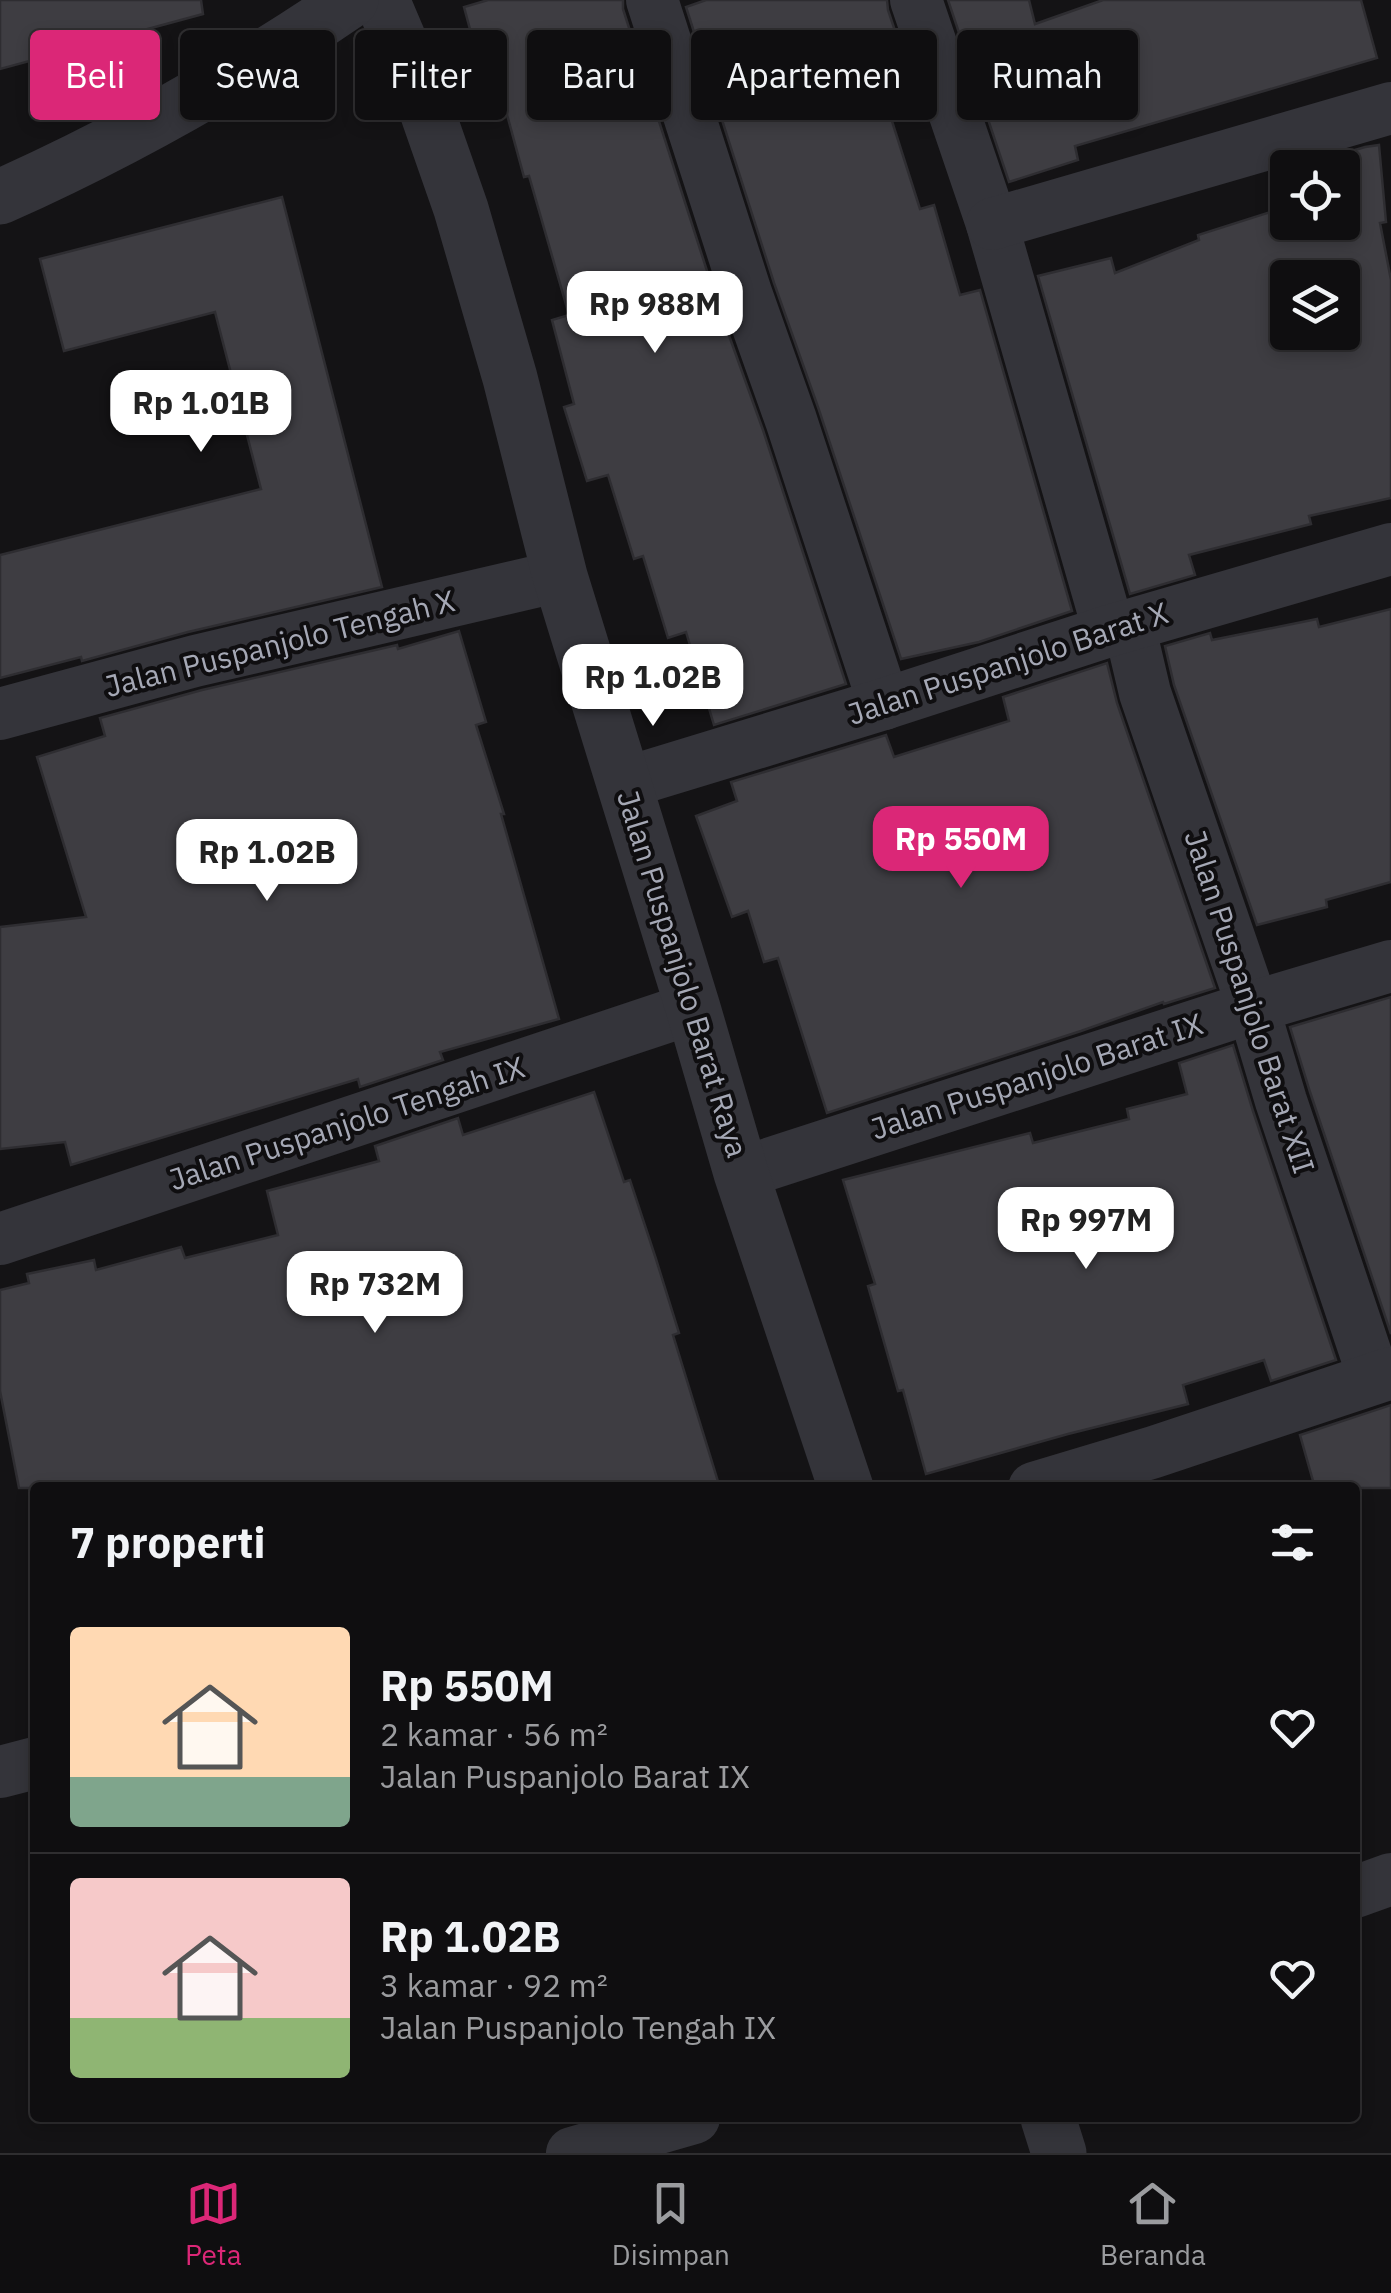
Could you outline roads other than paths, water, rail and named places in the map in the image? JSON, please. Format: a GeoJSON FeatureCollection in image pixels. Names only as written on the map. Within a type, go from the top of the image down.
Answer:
{"type":"FeatureCollection","features":[{"type":"Feature","properties":{"kind":"street"},"geometry":{"type":"LineString","coordinates":[[0,197],[188,103],[284,46],[351,0]]}},
{"type":"Feature","properties":{"kind":"street","name":"Jalan Puspanjolo Barat Raya"},"geometry":{"type":"LineString","coordinates":[[382,0],[416,80],[461,209],[510,378],[560,576],[741,1173],[844,1482]]}},
{"type":"Feature","properties":{"kind":"street"},"geometry":{"type":"LineString","coordinates":[[652,0],[884,704]]}},
{"type":"Feature","properties":{"kind":"street","name":"Jalan Puspanjolo Barat XII"},"geometry":{"type":"LineString","coordinates":[[916,0],[992,224],[1119,628],[1253,1007],[1281,1101],[1382,1376]]}},
{"type":"Feature","properties":{"kind":"street"},"geometry":{"type":"LineString","coordinates":[[992,224],[1391,108]]}},
{"type":"Feature","properties":{"kind":"street","name":"Jalan Puspanjolo Barat X"},"geometry":{"type":"LineString","coordinates":[[625,782],[1391,548]]}},
{"type":"Feature","properties":{"kind":"street","name":"Jalan Puspanjolo Tengah X"},"geometry":{"type":"LineString","coordinates":[[0,714],[195,661],[560,576]]}},
{"type":"Feature","properties":{"kind":"street","name":"Jalan Puspanjolo Barat IX"},"geometry":{"type":"LineString","coordinates":[[741,1173],[1391,966]]}},
{"type":"Feature","properties":{"kind":"street","name":"Jalan Puspanjolo Tengah IX"},"geometry":{"type":"LineString","coordinates":[[0,1240],[694,1008]]}},
{"type":"Feature","properties":{"kind":"street"},"geometry":{"type":"LineString","coordinates":[[1054,1482],[1382,1376]]}},
{"type":"Feature","properties":{"kind":"street"},"geometry":{"type":"LineString","coordinates":[[0,1772],[30,1763]]}},
{"type":"Feature","properties":{"kind":"street"},"geometry":{"type":"LineString","coordinates":[[1360,1890],[1391,1880]]}},
{"type":"Feature","properties":{"kind":"street"},"geometry":{"type":"LineString","coordinates":[[572,2153],[680,2122]]}},
{"type":"Feature","properties":{"kind":"street"},"geometry":{"type":"LineString","coordinates":[[1049,2122],[1059,2153]]}}]}
